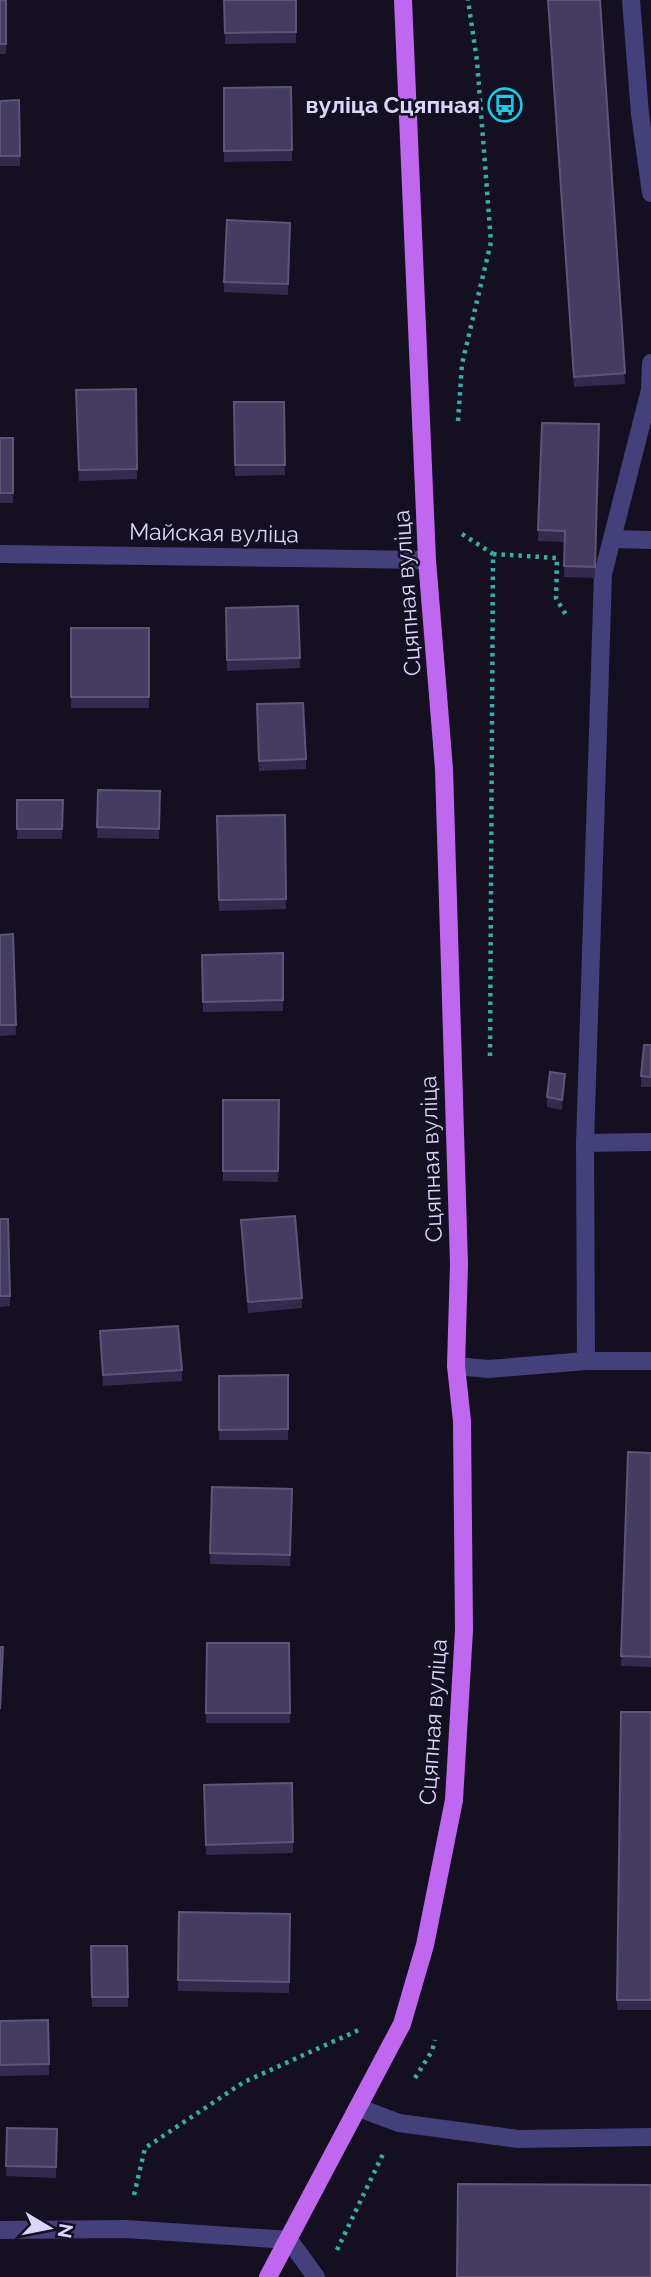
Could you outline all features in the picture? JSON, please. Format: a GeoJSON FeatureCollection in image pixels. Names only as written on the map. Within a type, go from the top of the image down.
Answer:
{"type":"FeatureCollection","features":[{"type":"Feature","properties":{"kind":"main road","name":"Сцяпная вуліца"},"geometry":{"type":"LineString","coordinates":[[268,2277],[402,2024],[425,1945],[454,1800],[464,1630],[462,1421],[456,1366],[459,1264],[444,769],[427,560],[403,0]]}},
{"type":"Feature","properties":{"kind":"street"},"geometry":{"type":"LineString","coordinates":[[631,0],[645,113],[651,193]]}},
{"type":"Feature","properties":{"kind":"street"},"geometry":{"type":"LineString","coordinates":[[586,1361],[585,1143],[603,574],[650,390],[651,363]]}},
{"type":"Feature","properties":{"kind":"street"},"geometry":{"type":"LineString","coordinates":[[612,539],[651,540]]}},
{"type":"Feature","properties":{"kind":"street","name":"Майская вуліца"},"geometry":{"type":"LineString","coordinates":[[0,554],[427,560]]}},
{"type":"Feature","properties":{"kind":"street"},"geometry":{"type":"LineString","coordinates":[[585,1143],[651,1142]]}},
{"type":"Feature","properties":{"kind":"street"},"geometry":{"type":"LineString","coordinates":[[456,1366],[488,1369],[586,1361],[651,1361]]}},
{"type":"Feature","properties":{"kind":"street"},"geometry":{"type":"LineString","coordinates":[[359,2108],[398,2123],[517,2139],[651,2137]]}},
{"type":"Feature","properties":{"kind":"street"},"geometry":{"type":"LineString","coordinates":[[0,2230],[126,2229],[289,2240],[316,2277]]}},
{"type":"Feature","properties":{"kind":"path"},"geometry":{"type":"LineString","coordinates":[[493,554],[557,558],[556,598]]}},
{"type":"Feature","properties":{"kind":"path"},"geometry":{"type":"LineString","coordinates":[[126,2229],[145,2148],[244,2082],[366,2027]]}},
{"type":"Feature","properties":{"kind":"building"},"geometry":{"type":"Polygon","coordinates":[[[0,0],[6,0],[6,44],[0,44],[0,0]]]}},
{"type":"Feature","properties":{"kind":"building"},"geometry":{"type":"Polygon","coordinates":[[[224,0],[296,0],[296,32],[225,33],[224,0]]]}},
{"type":"Feature","properties":{"kind":"building"},"geometry":{"type":"Polygon","coordinates":[[[548,0],[600,0],[625,373],[574,377],[548,0]]]}},
{"type":"Feature","properties":{"kind":"building"},"geometry":{"type":"Polygon","coordinates":[[[291,87],[292,150],[224,151],[224,88],[291,87]]]}},
{"type":"Feature","properties":{"kind":"building"},"geometry":{"type":"Polygon","coordinates":[[[19,100],[20,156],[0,156],[0,101],[19,100]]]}},
{"type":"Feature","properties":{"kind":"building"},"geometry":{"type":"Polygon","coordinates":[[[227,220],[290,223],[288,284],[224,282],[227,220]]]}},
{"type":"Feature","properties":{"kind":"building"},"geometry":{"type":"Polygon","coordinates":[[[136,389],[137,469],[79,470],[76,390],[136,389]]]}},
{"type":"Feature","properties":{"kind":"building"},"geometry":{"type":"Polygon","coordinates":[[[234,402],[284,402],[285,465],[235,465],[234,402]]]}},
{"type":"Feature","properties":{"kind":"building"},"geometry":{"type":"Polygon","coordinates":[[[542,423],[599,424],[595,567],[564,566],[565,531],[538,530],[542,423]]]}},
{"type":"Feature","properties":{"kind":"building"},"geometry":{"type":"Polygon","coordinates":[[[0,438],[13,438],[13,493],[0,493],[0,438]]]}},
{"type":"Feature","properties":{"kind":"building"},"geometry":{"type":"Polygon","coordinates":[[[298,606],[300,658],[227,660],[226,608],[298,606]]]}},
{"type":"Feature","properties":{"kind":"building"},"geometry":{"type":"Polygon","coordinates":[[[71,628],[149,628],[149,697],[71,697],[71,628]]]}},
{"type":"Feature","properties":{"kind":"building"},"geometry":{"type":"Polygon","coordinates":[[[303,703],[306,759],[259,761],[257,704],[303,703]]]}},
{"type":"Feature","properties":{"kind":"building"},"geometry":{"type":"Polygon","coordinates":[[[98,790],[160,791],[159,829],[97,827],[98,790]]]}},
{"type":"Feature","properties":{"kind":"building"},"geometry":{"type":"Polygon","coordinates":[[[17,800],[63,800],[62,829],[17,829],[17,800]]]}},
{"type":"Feature","properties":{"kind":"building"},"geometry":{"type":"Polygon","coordinates":[[[285,815],[286,899],[219,900],[217,816],[285,815]]]}},
{"type":"Feature","properties":{"kind":"building"},"geometry":{"type":"Polygon","coordinates":[[[13,934],[16,1025],[0,1025],[0,935],[13,934]]]}},
{"type":"Feature","properties":{"kind":"building"},"geometry":{"type":"Polygon","coordinates":[[[283,953],[283,1000],[203,1002],[202,955],[283,953]]]}},
{"type":"Feature","properties":{"kind":"building"},"geometry":{"type":"Polygon","coordinates":[[[644,1045],[651,1045],[651,1077],[641,1076],[644,1045]]]}},
{"type":"Feature","properties":{"kind":"building"},"geometry":{"type":"Polygon","coordinates":[[[550,1072],[565,1074],[562,1100],[547,1097],[550,1072]]]}},
{"type":"Feature","properties":{"kind":"building"},"geometry":{"type":"Polygon","coordinates":[[[223,1100],[279,1100],[278,1171],[223,1171],[223,1100]]]}},
{"type":"Feature","properties":{"kind":"building"},"geometry":{"type":"Polygon","coordinates":[[[295,1216],[302,1298],[248,1302],[241,1220],[295,1216]]]}},
{"type":"Feature","properties":{"kind":"building"},"geometry":{"type":"Polygon","coordinates":[[[0,1219],[8,1219],[10,1296],[0,1296],[0,1219]]]}},
{"type":"Feature","properties":{"kind":"building"},"geometry":{"type":"Polygon","coordinates":[[[178,1326],[182,1370],[103,1375],[100,1331],[178,1326]]]}},
{"type":"Feature","properties":{"kind":"building"},"geometry":{"type":"Polygon","coordinates":[[[288,1375],[288,1429],[219,1430],[219,1376],[288,1375]]]}},
{"type":"Feature","properties":{"kind":"building"},"geometry":{"type":"Polygon","coordinates":[[[628,1452],[651,1453],[651,1657],[621,1656],[628,1452]]]}},
{"type":"Feature","properties":{"kind":"building"},"geometry":{"type":"Polygon","coordinates":[[[212,1487],[292,1489],[290,1555],[210,1553],[212,1487]]]}},
{"type":"Feature","properties":{"kind":"building"},"geometry":{"type":"Polygon","coordinates":[[[207,1643],[289,1643],[290,1713],[206,1713],[207,1643]]]}},
{"type":"Feature","properties":{"kind":"building"},"geometry":{"type":"Polygon","coordinates":[[[0,1647],[3,1647],[0,1709],[0,1647]]]}},
{"type":"Feature","properties":{"kind":"building"},"geometry":{"type":"Polygon","coordinates":[[[621,1712],[651,1712],[651,2000],[617,2000],[621,1712]]]}},
{"type":"Feature","properties":{"kind":"building"},"geometry":{"type":"Polygon","coordinates":[[[292,1783],[293,1842],[206,1845],[204,1785],[292,1783]]]}},
{"type":"Feature","properties":{"kind":"building"},"geometry":{"type":"Polygon","coordinates":[[[179,1912],[290,1914],[289,1982],[178,1980],[179,1912]]]}},
{"type":"Feature","properties":{"kind":"building"},"geometry":{"type":"Polygon","coordinates":[[[91,1946],[127,1946],[128,1997],[92,1997],[91,1946]]]}},
{"type":"Feature","properties":{"kind":"building"},"geometry":{"type":"Polygon","coordinates":[[[48,2020],[49,2064],[0,2065],[0,2021],[48,2020]]]}},
{"type":"Feature","properties":{"kind":"building"},"geometry":{"type":"Polygon","coordinates":[[[7,2128],[57,2129],[56,2167],[6,2166],[7,2128]]]}},
{"type":"Feature","properties":{"kind":"building"},"geometry":{"type":"Polygon","coordinates":[[[458,2184],[651,2185],[651,2277],[457,2277],[458,2184]]]}},
{"type":"Feature","properties":{"kind":"place","name":"вуліца Сцяпная"},"geometry":{"type":"Point","coordinates":[505,105]}}]}
